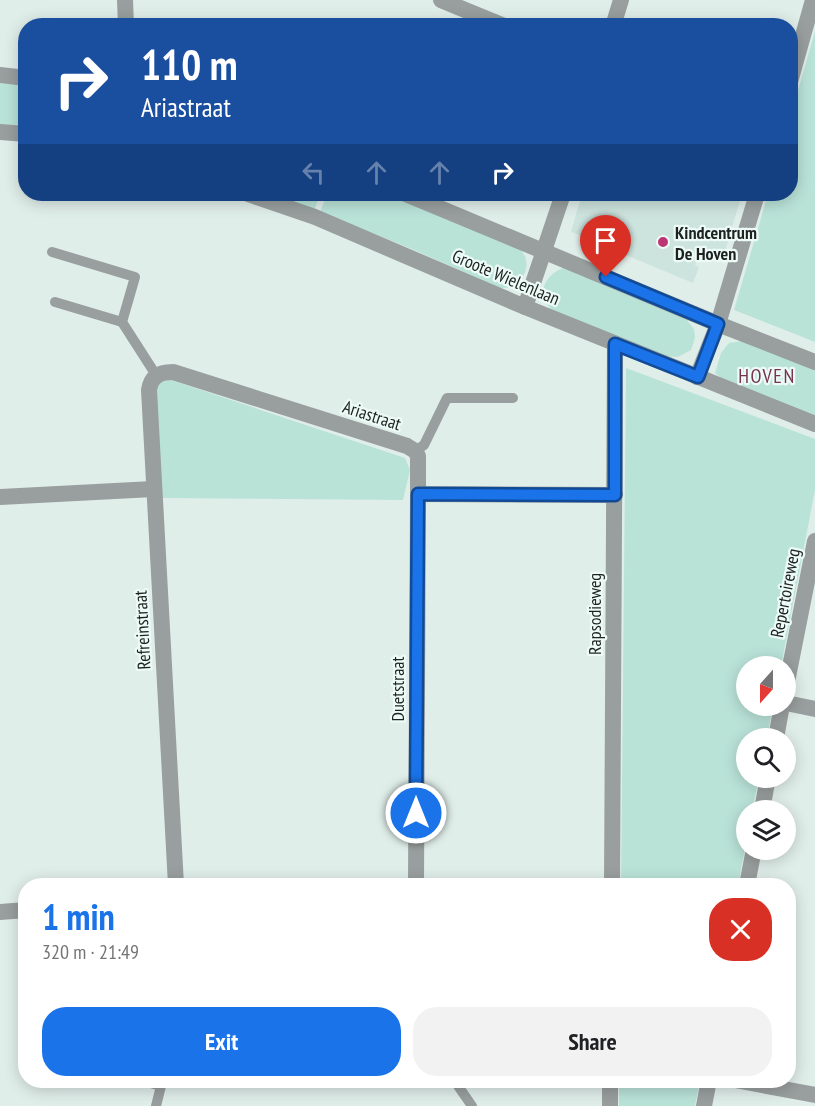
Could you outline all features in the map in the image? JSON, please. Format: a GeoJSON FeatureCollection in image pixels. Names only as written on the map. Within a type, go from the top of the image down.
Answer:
{"type":"FeatureCollection","features":[{"type":"Feature","properties":{"kind":"street"},"geometry":{"type":"LineString","coordinates":[[125,0],[126,18]]}},
{"type":"Feature","properties":{"kind":"street"},"geometry":{"type":"LineString","coordinates":[[441,0],[485,18]]}},
{"type":"Feature","properties":{"kind":"street"},"geometry":{"type":"LineString","coordinates":[[615,18],[621,0]]}},
{"type":"Feature","properties":{"kind":"street"},"geometry":{"type":"LineString","coordinates":[[798,53],[813,0]]}},
{"type":"Feature","properties":{"kind":"street"},"geometry":{"type":"LineString","coordinates":[[0,75],[18,77]]}},
{"type":"Feature","properties":{"kind":"street"},"geometry":{"type":"LineString","coordinates":[[0,132],[18,133]]}},
{"type":"Feature","properties":{"kind":"street","name":"Groote Wielenlaan"},"geometry":{"type":"LineString","coordinates":[[268,201],[315,217],[525,307],[815,424]]}},
{"type":"Feature","properties":{"kind":"street"},"geometry":{"type":"LineString","coordinates":[[423,201],[815,362]]}},
{"type":"Feature","properties":{"kind":"street"},"geometry":{"type":"LineString","coordinates":[[525,307],[561,201]]}},
{"type":"Feature","properties":{"kind":"street"},"geometry":{"type":"LineString","coordinates":[[698,377],[718,324],[755,201]]}},
{"type":"Feature","properties":{"kind":"street","name":"Rapsodieweg"},"geometry":{"type":"LineString","coordinates":[[612,878],[615,344]]}},
{"type":"Feature","properties":{"kind":"street","name":"Ariastraat"},"geometry":{"type":"LineString","coordinates":[[156,375],[173,372],[407,446],[418,456],[418,494]]}},
{"type":"Feature","properties":{"kind":"street","name":"Refreinstraat"},"geometry":{"type":"LineString","coordinates":[[156,375],[150,383],[149,390],[176,878]]}},
{"type":"Feature","properties":{"kind":"street"},"geometry":{"type":"LineString","coordinates":[[0,497],[153,489]]}},
{"type":"Feature","properties":{"kind":"street"},"geometry":{"type":"LineString","coordinates":[[418,494],[615,495]]}},
{"type":"Feature","properties":{"kind":"street","name":"Duetstraat"},"geometry":{"type":"LineString","coordinates":[[416,878],[418,494]]}},
{"type":"Feature","properties":{"kind":"street","name":"Repertoireweg"},"geometry":{"type":"LineString","coordinates":[[792,656],[815,541]]}},
{"type":"Feature","properties":{"kind":"street"},"geometry":{"type":"LineString","coordinates":[[796,706],[815,709]]}},
{"type":"Feature","properties":{"kind":"street"},"geometry":{"type":"LineString","coordinates":[[748,878],[752,860]]}},
{"type":"Feature","properties":{"kind":"street"},"geometry":{"type":"LineString","coordinates":[[0,912],[18,911]]}},
{"type":"Feature","properties":{"kind":"street"},"geometry":{"type":"LineString","coordinates":[[610,1088],[610,1106]]}},
{"type":"Feature","properties":{"kind":"street"},"geometry":{"type":"LineString","coordinates":[[704,1106],[707,1088]]}},
{"type":"Feature","properties":{"kind":"street"},"geometry":{"type":"LineString","coordinates":[[778,1088],[815,1095]]}},
{"type":"Feature","properties":{"kind":"lane"},"geometry":{"type":"LineString","coordinates":[[52,252],[135,278],[122,322]]}},
{"type":"Feature","properties":{"kind":"lane"},"geometry":{"type":"LineString","coordinates":[[55,302],[122,322],[156,375]]}},
{"type":"Feature","properties":{"kind":"lane"},"geometry":{"type":"LineString","coordinates":[[415,451],[424,444],[447,398],[513,398]]}},
{"type":"Feature","properties":{"kind":"lane"},"geometry":{"type":"LineString","coordinates":[[156,1106],[160,1088]]}},
{"type":"Feature","properties":{"kind":"lane"},"geometry":{"type":"LineString","coordinates":[[460,1088],[472,1106]]}},
{"type":"Feature","properties":{"kind":"shaded area","name":"Kindcentrum De Hoven"},"geometry":{"type":"Polygon","coordinates":[[[580,201],[740,201],[722,261],[698,255],[695,265],[699,267],[693,283],[616,251],[616,247],[571,232],[580,201]]]}},
{"type":"Feature","properties":{"kind":"green space"},"geometry":{"type":"Polygon","coordinates":[[[815,31],[815,342],[734,310],[766,201],[798,201],[798,90],[815,31]]]}},
{"type":"Feature","properties":{"kind":"green space"},"geometry":{"type":"Polygon","coordinates":[[[0,82],[18,83],[18,127],[0,125],[0,82]]]}},
{"type":"Feature","properties":{"kind":"green space"},"geometry":{"type":"Polygon","coordinates":[[[286,201],[318,201],[314,211],[286,201]]]}},
{"type":"Feature","properties":{"kind":"green space"},"geometry":{"type":"Polygon","coordinates":[[[324,201],[408,201],[518,247],[525,257],[525,272],[516,287],[500,288],[320,212],[324,201]]]}},
{"type":"Feature","properties":{"kind":"green space"},"geometry":{"type":"Polygon","coordinates":[[[566,267],[686,319],[694,329],[695,338],[691,350],[678,357],[661,356],[552,310],[544,297],[545,284],[553,274],[566,267]]]}},
{"type":"Feature","properties":{"kind":"green space"},"geometry":{"type":"Polygon","coordinates":[[[743,341],[815,369],[815,418],[727,383],[715,373],[721,353],[729,343],[743,341]]]}},
{"type":"Feature","properties":{"kind":"green space"},"geometry":{"type":"Polygon","coordinates":[[[626,368],[815,439],[815,490],[783,656],[736,656],[736,716],[771,716],[769,728],[736,728],[736,788],[757,788],[754,800],[736,800],[736,860],[743,860],[739,878],[621,878],[626,368]]]}},
{"type":"Feature","properties":{"kind":"green space"},"geometry":{"type":"Polygon","coordinates":[[[168,379],[405,458],[410,470],[403,500],[162,498],[155,393],[160,382],[168,379]]]}},
{"type":"Feature","properties":{"kind":"green space"},"geometry":{"type":"Polygon","coordinates":[[[619,1088],[698,1088],[695,1106],[619,1106],[619,1088]]]}},
{"type":"Feature","properties":{"kind":"place","name":"Kindcentrum De Hoven"},"geometry":{"type":"Point","coordinates":[663,242]}},
{"type":"Feature","properties":{"kind":"district","name":"HOVEN"},"geometry":{"type":"Point","coordinates":[767,376]}},
{"type":"Feature","properties":{"kind":"route"},"geometry":{"type":"LineString","coordinates":[[416,813],[418,494],[615,495],[615,344],[698,377],[718,324],[606,277]]}}]}
